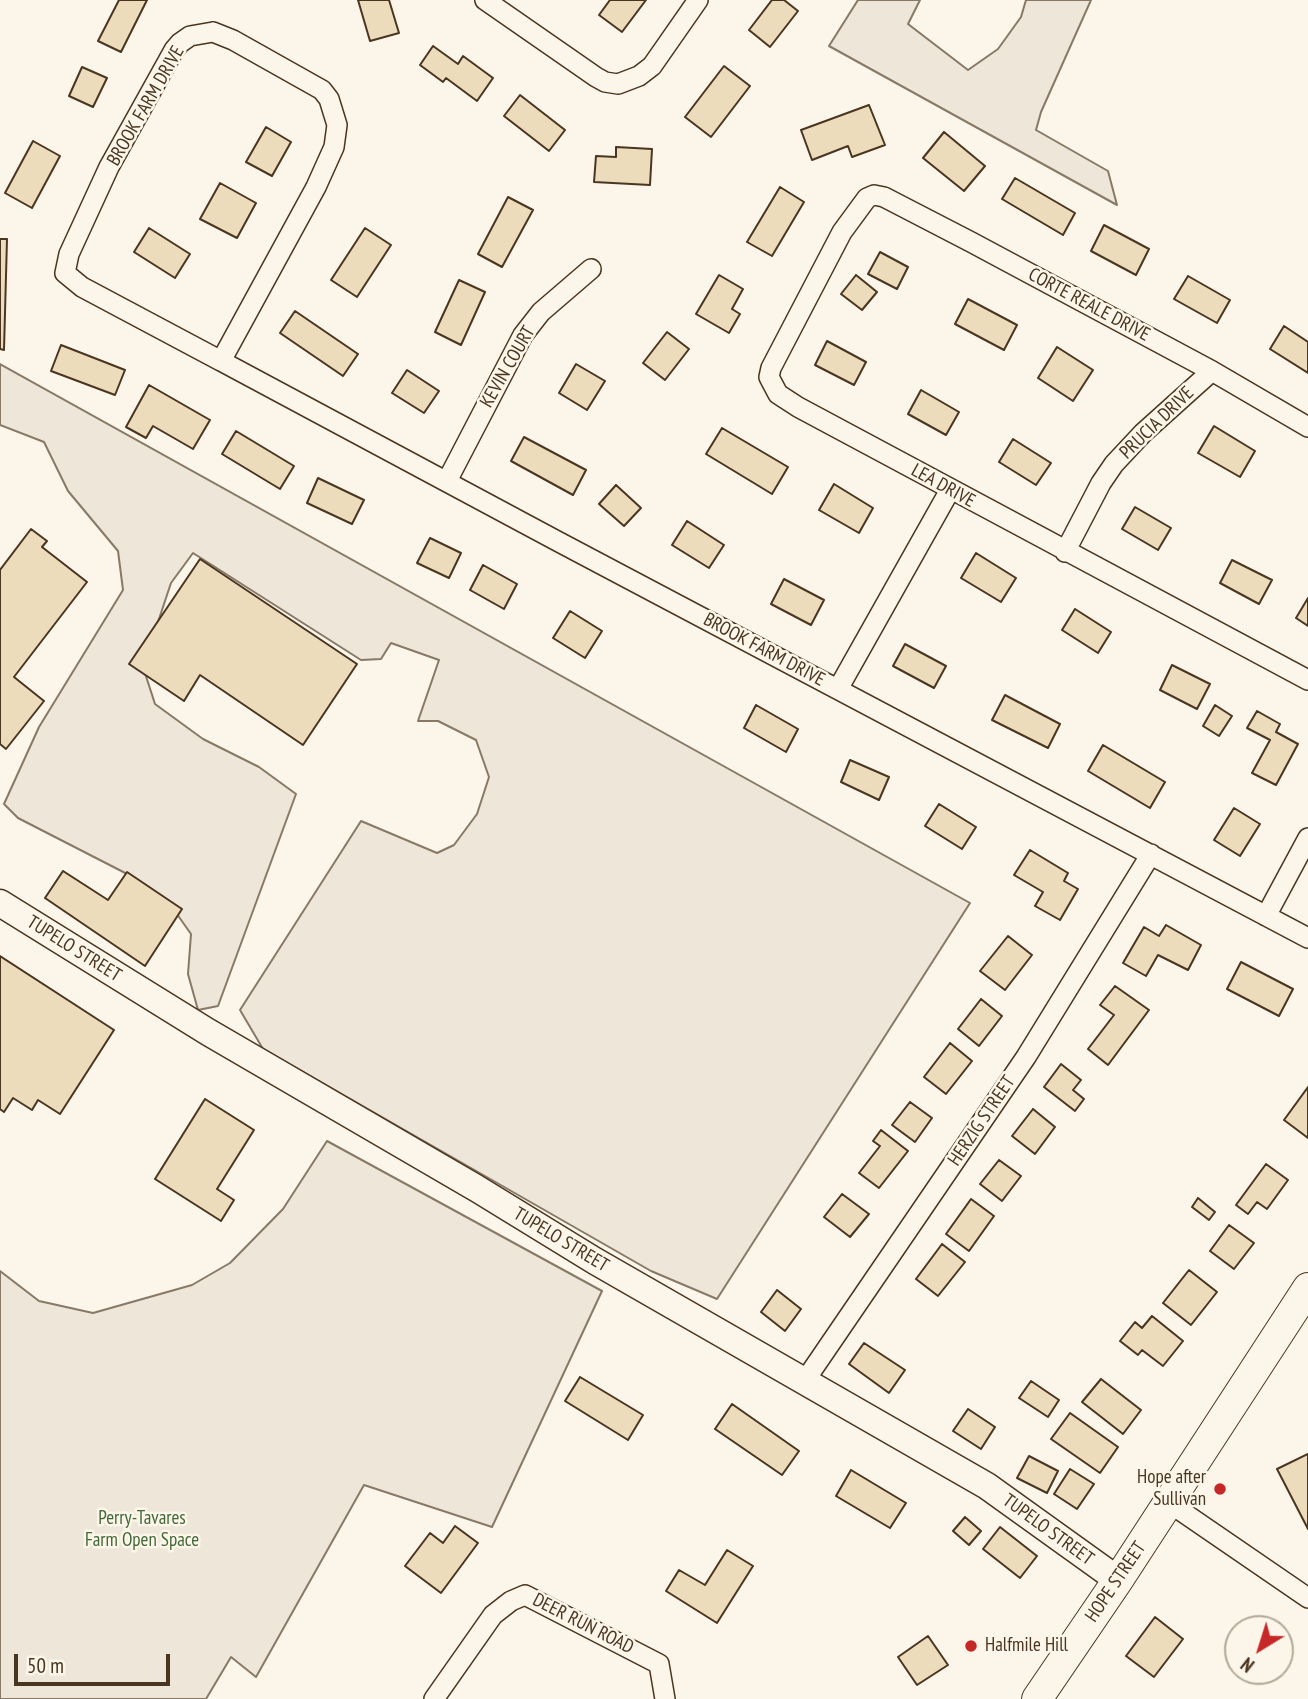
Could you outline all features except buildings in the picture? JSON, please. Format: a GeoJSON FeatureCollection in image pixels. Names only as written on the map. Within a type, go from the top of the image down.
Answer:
{"type":"FeatureCollection","features":[{"type":"Feature","properties":{"kind":"main road","name":"TUPELO STREET"},"geometry":{"type":"LineString","coordinates":[[0,903],[208,1031],[804,1382],[987,1486],[1118,1580]]}},
{"type":"Feature","properties":{"kind":"main road","name":"HOPE STREET"},"geometry":{"type":"LineString","coordinates":[[1037,1699],[1118,1580],[1308,1288]]}},
{"type":"Feature","properties":{"kind":"street"},"geometry":{"type":"LineString","coordinates":[[485,0],[596,77],[618,84],[639,76],[652,66],[698,0]]}},
{"type":"Feature","properties":{"kind":"street","name":"BROOK FARM DRIVE"},"geometry":{"type":"LineString","coordinates":[[221,360],[316,187],[334,147],[337,125],[329,99],[314,84],[213,32],[190,36],[174,50],[109,167],[69,254],[65,273],[82,287],[1308,938]]}},
{"type":"Feature","properties":{"kind":"street","name":"CORTE REALE DRIVE"},"geometry":{"type":"LineString","coordinates":[[867,198],[874,195],[884,197],[1212,371],[1308,427]]}},
{"type":"Feature","properties":{"kind":"street","name":"LEA DRIVE"},"geometry":{"type":"LineString","coordinates":[[867,198],[842,232],[771,368],[769,377],[778,394],[950,490],[1308,680]]}},
{"type":"Feature","properties":{"kind":"street","name":"KEVIN COURT"},"geometry":{"type":"LineString","coordinates":[[446,481],[523,335],[541,312],[591,270]]}},
{"type":"Feature","properties":{"kind":"street","name":"PRUCIA DRIVE"},"geometry":{"type":"LineString","coordinates":[[1065,552],[1101,483],[1114,464],[1143,433],[1212,371]]}},
{"type":"Feature","properties":{"kind":"street"},"geometry":{"type":"LineString","coordinates":[[838,689],[950,490]]}},
{"type":"Feature","properties":{"kind":"street"},"geometry":{"type":"LineString","coordinates":[[1266,916],[1308,838]]}},
{"type":"Feature","properties":{"kind":"street","name":"HERZIG STREET"},"geometry":{"type":"LineString","coordinates":[[804,1382],[1026,1057],[1151,854]]}},
{"type":"Feature","properties":{"kind":"street"},"geometry":{"type":"LineString","coordinates":[[1168,1502],[1308,1598]]}},
{"type":"Feature","properties":{"kind":"street","name":"DEER RUN ROAD"},"geometry":{"type":"LineString","coordinates":[[434,1699],[493,1615],[510,1601],[525,1595],[659,1664],[665,1699]]}},
{"type":"Feature","properties":{"kind":"green space"},"geometry":{"type":"Polygon","coordinates":[[[858,0],[920,0],[908,24],[968,70],[998,49],[1021,17],[1026,0],[1091,0],[1041,112],[1036,130],[1108,171],[1117,205],[829,46],[858,0]]]}},
{"type":"Feature","properties":{"kind":"green space"},"geometry":{"type":"Polygon","coordinates":[[[0,364],[970,903],[717,1299],[651,1271],[263,1049],[240,1010],[361,821],[437,853],[454,845],[477,814],[489,777],[476,740],[438,721],[418,721],[439,660],[391,643],[381,659],[361,660],[193,553],[171,583],[143,667],[155,704],[203,739],[259,767],[296,794],[218,1006],[198,1010],[188,974],[191,934],[167,900],[133,877],[18,818],[4,804],[39,727],[123,590],[118,551],[68,491],[44,442],[0,425],[0,364]]]}},
{"type":"Feature","properties":{"kind":"green space","name":"Perry-Tavares Farm Open Space"},"geometry":{"type":"Polygon","coordinates":[[[327,1141],[602,1291],[492,1527],[364,1485],[256,1677],[231,1657],[206,1699],[0,1699],[0,1271],[39,1301],[93,1313],[192,1285],[230,1263],[283,1209],[327,1141]]]}},
{"type":"Feature","properties":{"kind":"place","name":"Hope after Sullivan"},"geometry":{"type":"Point","coordinates":[1220,1489]}},
{"type":"Feature","properties":{"kind":"place","name":"Halfmile Hill"},"geometry":{"type":"Point","coordinates":[971,1646]}}]}
